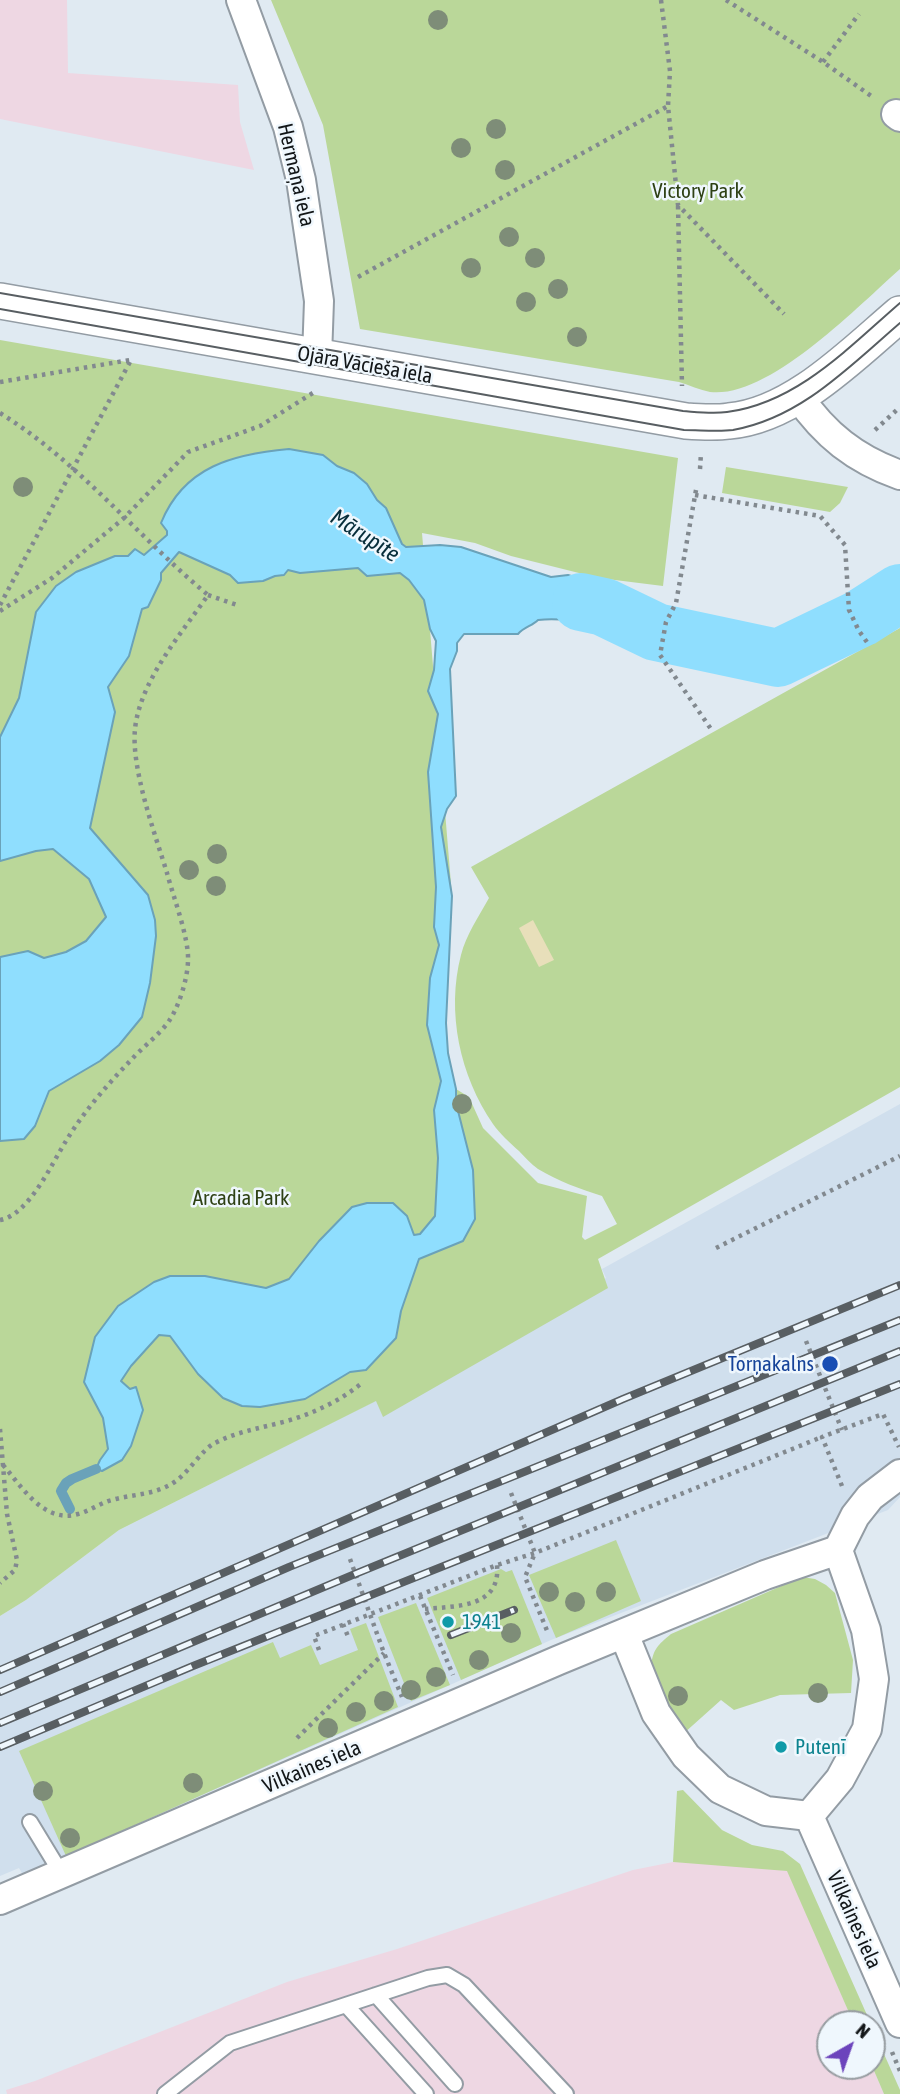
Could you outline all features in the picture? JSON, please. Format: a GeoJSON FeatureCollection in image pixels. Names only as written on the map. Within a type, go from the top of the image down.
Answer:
{"type":"FeatureCollection","features":[{"type":"Feature","properties":{"kind":"street","name":"Hermaņa iela"},"geometry":{"type":"LineString","coordinates":[[241,0],[288,127],[302,180],[319,301],[317,356]]}},
{"type":"Feature","properties":{"kind":"street","name":"Ojāra Vācieša iela"},"geometry":{"type":"LineString","coordinates":[[0,301],[686,421],[731,421],[755,415],[798,396],[824,379],[900,314]]}},
{"type":"Feature","properties":{"kind":"street"},"geometry":{"type":"LineString","coordinates":[[798,396],[831,436],[853,452],[885,470],[900,475]]}},
{"type":"Feature","properties":{"kind":"street"},"geometry":{"type":"LineString","coordinates":[[624,1634],[656,1713],[685,1756],[720,1789],[766,1811],[809,1816],[840,1779],[867,1729],[874,1679],[866,1630],[838,1550],[855,1516],[870,1497],[900,1474]]}},
{"type":"Feature","properties":{"kind":"street","name":"Vilkaines iela"},"geometry":{"type":"LineString","coordinates":[[0,1900],[559,1660],[765,1576],[838,1550]]}},
{"type":"Feature","properties":{"kind":"street","name":"Vilkaines iela"},"geometry":{"type":"LineString","coordinates":[[809,1816],[895,2035]]}},
{"type":"Feature","properties":{"kind":"lane"},"geometry":{"type":"LineString","coordinates":[[30,1822],[61,1873]]}},
{"type":"Feature","properties":{"kind":"lane"},"geometry":{"type":"LineString","coordinates":[[165,2094],[230,2043],[428,1978],[447,1975],[464,1985],[566,2094]]}},
{"type":"Feature","properties":{"kind":"lane"},"geometry":{"type":"LineString","coordinates":[[376,1995],[456,2084]]}},
{"type":"Feature","properties":{"kind":"lane"},"geometry":{"type":"LineString","coordinates":[[346,2005],[426,2094]]}},
{"type":"Feature","properties":{"kind":"path"},"geometry":{"type":"LineString","coordinates":[[661,0],[670,71],[668,106],[678,205],[682,386]]}},
{"type":"Feature","properties":{"kind":"path"},"geometry":{"type":"LineString","coordinates":[[726,0],[823,62],[898,116]]}},
{"type":"Feature","properties":{"kind":"path"},"geometry":{"type":"LineString","coordinates":[[823,62],[859,14]]}},
{"type":"Feature","properties":{"kind":"path"},"geometry":{"type":"LineString","coordinates":[[358,277],[668,106]]}},
{"type":"Feature","properties":{"kind":"path"},"geometry":{"type":"LineString","coordinates":[[678,205],[784,314]]}},
{"type":"Feature","properties":{"kind":"path"},"geometry":{"type":"LineString","coordinates":[[0,382],[131,360],[0,605]]}},
{"type":"Feature","properties":{"kind":"path"},"geometry":{"type":"LineString","coordinates":[[0,611],[52,578],[124,518],[188,452],[260,426],[316,392]]}},
{"type":"Feature","properties":{"kind":"path"},"geometry":{"type":"LineString","coordinates":[[869,436],[900,407]]}},
{"type":"Feature","properties":{"kind":"path"},"geometry":{"type":"LineString","coordinates":[[0,413],[75,468],[151,545],[208,595],[240,606]]}},
{"type":"Feature","properties":{"kind":"path"},"geometry":{"type":"LineString","coordinates":[[700,469],[701,449]]}},
{"type":"Feature","properties":{"kind":"path"},"geometry":{"type":"LineString","coordinates":[[713,732],[660,655],[666,622],[676,603],[696,492],[820,516],[845,545],[849,610],[869,645]]}},
{"type":"Feature","properties":{"kind":"path"},"geometry":{"type":"LineString","coordinates":[[0,1220],[6,1219],[35,1195],[67,1138],[106,1086],[170,1020],[183,989],[188,960],[182,926],[146,803],[135,753],[135,729],[140,705],[162,660],[208,595]]}},
{"type":"Feature","properties":{"kind":"path"},"geometry":{"type":"LineString","coordinates":[[716,1248],[900,1156]]}},
{"type":"Feature","properties":{"kind":"path"},"geometry":{"type":"LineString","coordinates":[[806,1340],[842,1430]]}},
{"type":"Feature","properties":{"kind":"path"},"geometry":{"type":"LineString","coordinates":[[3,1465],[48,1513],[59,1517],[74,1516],[113,1499],[153,1493],[174,1483],[212,1444],[246,1430],[318,1410],[345,1397],[362,1383]]}},
{"type":"Feature","properties":{"kind":"path"},"geometry":{"type":"LineString","coordinates":[[319,1650],[314,1636],[535,1553],[883,1413],[900,1450]]}},
{"type":"Feature","properties":{"kind":"path"},"geometry":{"type":"LineString","coordinates":[[0,1429],[7,1514],[17,1560],[15,1570],[0,1583]]}},
{"type":"Feature","properties":{"kind":"path"},"geometry":{"type":"LineString","coordinates":[[822,1437],[835,1469]]}},
{"type":"Feature","properties":{"kind":"path"},"geometry":{"type":"LineString","coordinates":[[511,1493],[535,1553],[525,1577],[559,1660]]}},
{"type":"Feature","properties":{"kind":"path"},"geometry":{"type":"LineString","coordinates":[[350,1559],[413,1724]]}},
{"type":"Feature","properties":{"kind":"path"},"geometry":{"type":"LineString","coordinates":[[425,1609],[471,1604],[492,1592],[498,1565]]}},
{"type":"Feature","properties":{"kind":"path"},"geometry":{"type":"LineString","coordinates":[[419,1595],[464,1701]]}},
{"type":"Feature","properties":{"kind":"path"},"geometry":{"type":"LineString","coordinates":[[343,1624],[349,1639]]}},
{"type":"Feature","properties":{"kind":"path"},"geometry":{"type":"LineString","coordinates":[[280,1781],[272,1762],[384,1653]]}},
{"type":"Feature","properties":{"kind":"path"},"geometry":{"type":"LineString","coordinates":[[895,2035],[900,2071]]}},
{"type":"Feature","properties":{"kind":"shaded area"},"geometry":{"type":"Polygon","coordinates":[[[0,0],[67,0],[68,73],[238,85],[240,122],[254,170],[0,119],[0,0]]]}},
{"type":"Feature","properties":{"kind":"shaded area","name":"Torņakalns"},"geometry":{"type":"Polygon","coordinates":[[[900,1104],[900,1497],[888,1510],[551,1640],[23,1875],[19,1868],[0,1876],[0,1616],[26,1600],[119,1530],[377,1400],[383,1416],[606,1278],[602,1269],[900,1104]]]}},
{"type":"Feature","properties":{"kind":"shaded area"},"geometry":{"type":"Polygon","coordinates":[[[673,1862],[737,1864],[788,1871],[848,2010],[816,2010],[816,2080],[878,2080],[884,2094],[7,2094],[6,2090],[287,1982],[397,1949],[633,1870],[673,1862]]]}},
{"type":"Feature","properties":{"kind":"green space","name":"Victory Park"},"geometry":{"type":"Polygon","coordinates":[[[271,0],[900,0],[900,269],[837,326],[785,366],[759,381],[733,390],[710,392],[679,382],[360,329],[323,125],[271,0]]]}},
{"type":"Feature","properties":{"kind":"green space","name":"Arcadia Park"},"geometry":{"type":"Polygon","coordinates":[[[0,340],[678,458],[663,586],[599,578],[511,556],[475,543],[422,533],[452,896],[446,1023],[448,1053],[456,1089],[469,1097],[483,1128],[538,1183],[587,1196],[582,1237],[585,1240],[617,1224],[602,1196],[553,1177],[530,1163],[493,1124],[464,1064],[456,1021],[457,977],[466,940],[489,898],[471,867],[900,628],[900,1087],[598,1259],[608,1288],[383,1417],[376,1401],[119,1530],[26,1600],[0,1616],[0,340]]]}},
{"type":"Feature","properties":{"kind":"green space"},"geometry":{"type":"Polygon","coordinates":[[[726,467],[848,487],[840,503],[830,512],[722,493],[726,467]]]}},
{"type":"Feature","properties":{"kind":"green space"},"geometry":{"type":"Polygon","coordinates":[[[616,1540],[641,1601],[556,1638],[529,1575],[616,1540]]]}},
{"type":"Feature","properties":{"kind":"green space"},"geometry":{"type":"Polygon","coordinates":[[[501,1569],[506,1572],[512,1570],[542,1644],[461,1680],[427,1598],[501,1569]]]}},
{"type":"Feature","properties":{"kind":"green space"},"geometry":{"type":"Polygon","coordinates":[[[802,1577],[815,1579],[835,1593],[853,1660],[851,1693],[780,1695],[734,1710],[721,1700],[683,1734],[651,1666],[657,1648],[671,1634],[802,1577]]]}},
{"type":"Feature","properties":{"kind":"green space"},"geometry":{"type":"Polygon","coordinates":[[[416,1603],[450,1685],[411,1701],[378,1617],[416,1603]]]}},
{"type":"Feature","properties":{"kind":"green space"},"geometry":{"type":"Polygon","coordinates":[[[366,1623],[398,1707],[66,1856],[19,1751],[273,1642],[280,1658],[311,1645],[320,1665],[358,1650],[350,1629],[366,1623]]]}},
{"type":"Feature","properties":{"kind":"green space"},"geometry":{"type":"Polygon","coordinates":[[[683,1790],[722,1830],[752,1845],[783,1851],[800,1864],[865,2010],[848,2010],[787,1871],[673,1862],[677,1791],[683,1790]]]}},
{"type":"Feature","properties":{"kind":"green space"},"geometry":{"type":"Polygon","coordinates":[[[886,2058],[900,2094],[884,2094],[878,2080],[886,2080],[886,2058]]]}},
{"type":"Feature","properties":{"kind":"sand"},"geometry":{"type":"Polygon","coordinates":[[[533,920],[554,960],[539,967],[519,928],[533,920]]]}},
{"type":"Feature","properties":{"kind":"water"},"geometry":{"type":"Polygon","coordinates":[[[289,449],[323,455],[337,466],[354,473],[367,484],[386,508],[402,544],[406,547],[461,547],[551,577],[568,575],[640,598],[654,609],[659,621],[653,638],[647,643],[594,625],[552,619],[538,620],[518,634],[464,634],[457,643],[450,669],[456,796],[447,809],[441,827],[452,896],[446,1023],[448,1053],[456,1089],[456,1103],[473,1170],[475,1219],[463,1241],[419,1259],[401,1311],[396,1338],[366,1370],[350,1372],[305,1399],[260,1407],[242,1406],[223,1398],[198,1374],[170,1336],[159,1335],[121,1381],[130,1389],[136,1387],[143,1410],[131,1446],[122,1460],[102,1471],[96,1469],[108,1449],[103,1418],[84,1382],[95,1337],[118,1306],[154,1282],[170,1276],[205,1276],[266,1288],[289,1279],[319,1241],[352,1207],[367,1203],[393,1203],[407,1216],[414,1235],[420,1234],[435,1216],[438,1158],[434,1110],[441,1081],[427,1025],[430,978],[439,945],[434,927],[436,887],[428,772],[438,714],[428,691],[434,670],[436,641],[430,629],[424,600],[400,573],[367,576],[358,568],[300,573],[288,570],[284,575],[263,581],[238,583],[230,575],[179,552],[161,573],[161,580],[148,607],[142,609],[129,656],[108,687],[115,712],[90,828],[148,895],[155,920],[156,936],[150,983],[142,1017],[119,1045],[100,1061],[49,1091],[35,1126],[24,1139],[0,1141],[0,957],[28,951],[44,958],[66,952],[86,941],[106,917],[89,879],[53,849],[0,861],[0,737],[19,698],[36,612],[56,586],[76,572],[115,556],[128,556],[135,549],[144,555],[167,535],[161,523],[183,488],[197,476],[230,460],[289,449]]]}},
{"type":"Feature","properties":{"kind":"water"},"geometry":{"type":"Polygon","coordinates":[[[900,586],[900,600],[879,614],[867,627],[855,607],[900,586]]]}},
{"type":"Feature","properties":{"kind":"waterway","name":"Mārupīte"},"geometry":{"type":"LineString","coordinates":[[581,602],[604,607],[656,632],[778,658],[861,618],[900,593]]}},
{"type":"Feature","properties":{"kind":"waterway"},"geometry":{"type":"LineString","coordinates":[[70,1509],[61,1491],[66,1483],[96,1469]]}},
{"type":"Feature","properties":{"kind":"tram line"},"geometry":{"type":"LineString","coordinates":[[0,293],[683,411],[710,413],[752,407],[799,385],[821,371],[900,303]]}},
{"type":"Feature","properties":{"kind":"tram line"},"geometry":{"type":"LineString","coordinates":[[0,309],[684,430],[715,431],[758,424],[803,402],[843,373],[900,323]]}},
{"type":"Feature","properties":{"kind":"railway"},"geometry":{"type":"LineString","coordinates":[[0,1670],[623,1399],[900,1285]]}},
{"type":"Feature","properties":{"kind":"railway"},"geometry":{"type":"LineString","coordinates":[[0,1692],[289,1567],[900,1320]]}},
{"type":"Feature","properties":{"kind":"railway"},"geometry":{"type":"LineString","coordinates":[[0,1723],[900,1351]]}},
{"type":"Feature","properties":{"kind":"railway"},"geometry":{"type":"LineString","coordinates":[[0,1747],[193,1666],[900,1384]]}},
{"type":"Feature","properties":{"kind":"railway"},"geometry":{"type":"LineString","coordinates":[[451,1635],[514,1610]]}},
{"type":"Feature","properties":{"kind":"place","name":"Torņakalns"},"geometry":{"type":"Point","coordinates":[830,1364]}},
{"type":"Feature","properties":{"kind":"place","name":"1941"},"geometry":{"type":"Point","coordinates":[448,1622]}},
{"type":"Feature","properties":{"kind":"place","name":"Putenī"},"geometry":{"type":"Point","coordinates":[781,1747]}}]}
